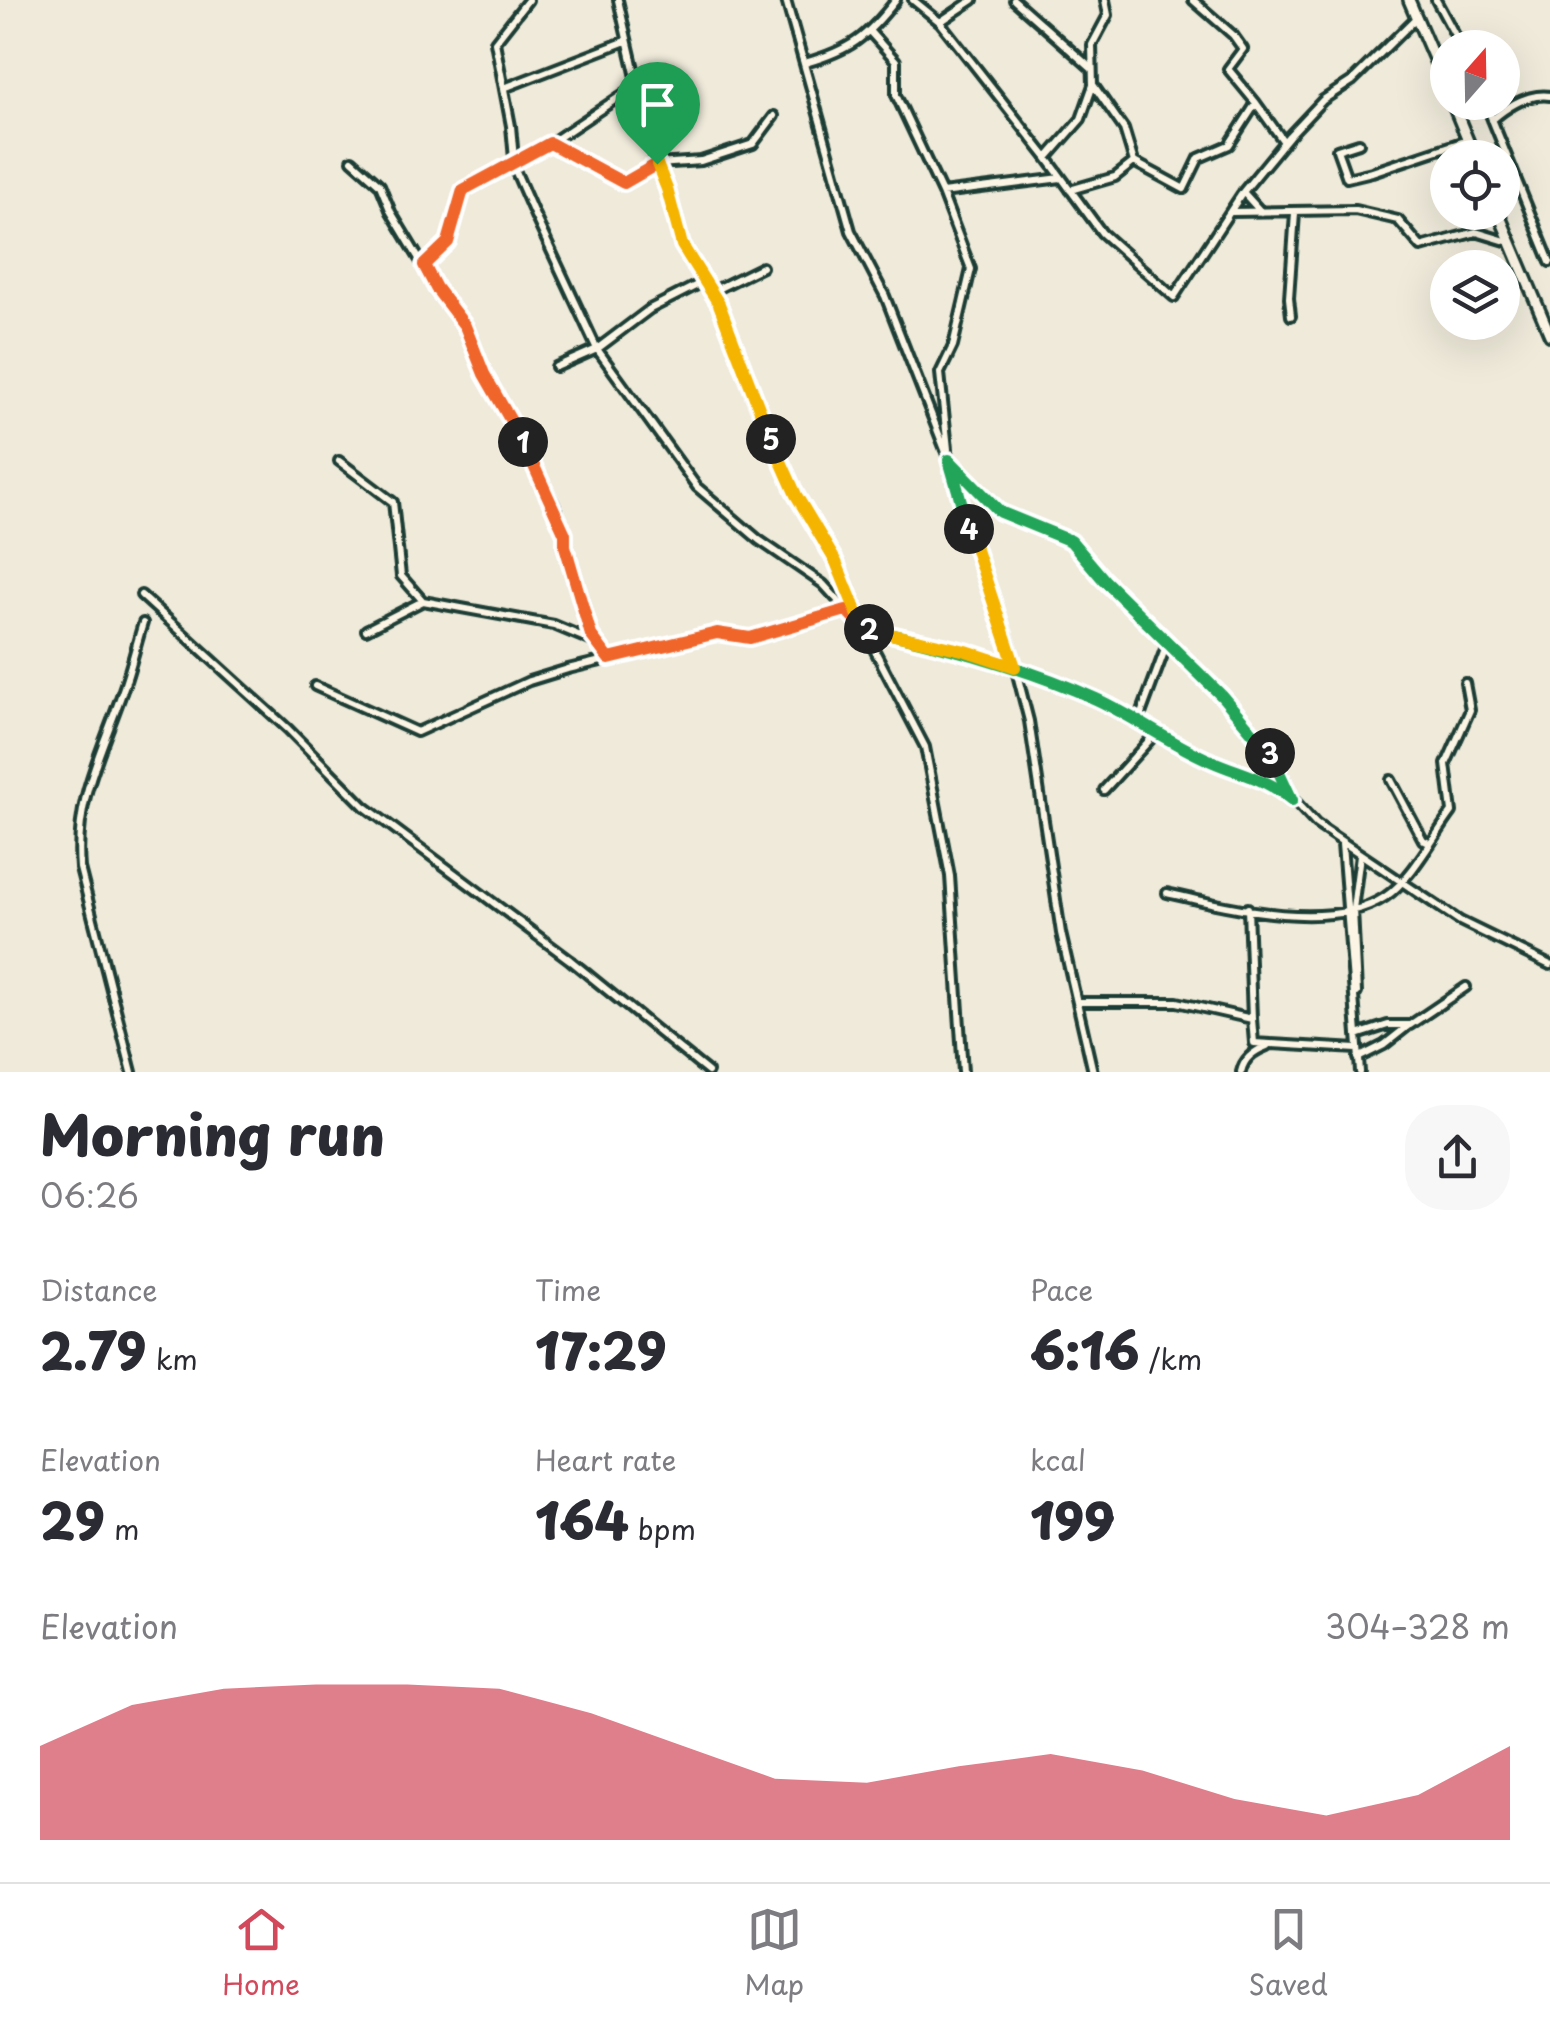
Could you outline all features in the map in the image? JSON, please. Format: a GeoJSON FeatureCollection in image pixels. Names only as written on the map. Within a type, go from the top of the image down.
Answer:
{"type":"FeatureCollection","features":[{"type":"Feature","properties":{"kind":"main road"},"geometry":{"type":"LineString","coordinates":[[1409,0],[1430,49]]}},
{"type":"Feature","properties":{"kind":"main road"},"geometry":{"type":"LineString","coordinates":[[1460,120],[1468,140]]}},
{"type":"Feature","properties":{"kind":"main road"},"geometry":{"type":"LineString","coordinates":[[1506,230],[1550,335]]}},
{"type":"Feature","properties":{"kind":"street"},"geometry":{"type":"LineString","coordinates":[[528,0],[495,42],[514,164],[597,349],[697,487],[758,540],[850,608]]}},
{"type":"Feature","properties":{"kind":"street"},"geometry":{"type":"LineString","coordinates":[[618,0],[657,164],[682,245],[712,292],[796,495],[831,552],[850,608],[925,747],[950,876],[963,1072]]}},
{"type":"Feature","properties":{"kind":"street"},"geometry":{"type":"LineString","coordinates":[[786,0],[851,231],[885,296],[949,460],[970,536],[1015,667],[1038,774],[1061,934],[1092,1072]]}},
{"type":"Feature","properties":{"kind":"street"},"geometry":{"type":"LineString","coordinates":[[805,63],[841,53],[871,33],[896,0]]}},
{"type":"Feature","properties":{"kind":"street"},"geometry":{"type":"LineString","coordinates":[[913,0],[940,22],[1102,233],[1174,297],[1243,192],[1284,142],[1323,100],[1352,81],[1416,17]]}},
{"type":"Feature","properties":{"kind":"street"},"geometry":{"type":"LineString","coordinates":[[940,22],[973,0]]}},
{"type":"Feature","properties":{"kind":"street"},"geometry":{"type":"LineString","coordinates":[[1014,0],[1093,70]]}},
{"type":"Feature","properties":{"kind":"street"},"geometry":{"type":"LineString","coordinates":[[1047,158],[1081,119],[1093,84],[1092,45],[1108,16],[1105,0]]}},
{"type":"Feature","properties":{"kind":"street"},"geometry":{"type":"LineString","coordinates":[[1193,0],[1244,49],[1228,69],[1284,142]]}},
{"type":"Feature","properties":{"kind":"street"},"geometry":{"type":"LineString","coordinates":[[1436,0],[1452,30]]}},
{"type":"Feature","properties":{"kind":"street"},"geometry":{"type":"LineString","coordinates":[[871,33],[896,61],[896,95],[942,194],[971,269],[953,346],[940,373],[949,460],[1000,512],[1071,541],[1167,644],[1222,696],[1274,758],[1292,800]]}},
{"type":"Feature","properties":{"kind":"street"},"geometry":{"type":"LineString","coordinates":[[504,88],[626,41]]}},
{"type":"Feature","properties":{"kind":"street"},"geometry":{"type":"LineString","coordinates":[[1093,84],[1124,129],[1134,162],[1184,190],[1199,158],[1229,145],[1256,104]]}},
{"type":"Feature","properties":{"kind":"street"},"geometry":{"type":"LineString","coordinates":[[424,265],[448,242],[463,190],[550,143],[637,85]]}},
{"type":"Feature","properties":{"kind":"street"},"geometry":{"type":"LineString","coordinates":[[1520,102],[1540,94],[1550,96]]}},
{"type":"Feature","properties":{"kind":"street"},"geometry":{"type":"LineString","coordinates":[[550,143],[624,183],[657,164],[702,161],[753,144],[774,116]]}},
{"type":"Feature","properties":{"kind":"street"},"geometry":{"type":"LineString","coordinates":[[1492,120],[1550,262]]}},
{"type":"Feature","properties":{"kind":"street"},"geometry":{"type":"LineString","coordinates":[[1359,143],[1338,150],[1346,178],[1430,153]]}},
{"type":"Feature","properties":{"kind":"street"},"geometry":{"type":"LineString","coordinates":[[352,160],[380,184],[391,212],[436,288],[465,326],[484,374],[554,504],[595,642],[609,659]]}},
{"type":"Feature","properties":{"kind":"street"},"geometry":{"type":"LineString","coordinates":[[1070,190],[1115,178],[1134,162]]}},
{"type":"Feature","properties":{"kind":"street"},"geometry":{"type":"LineString","coordinates":[[942,194],[1062,178]]}},
{"type":"Feature","properties":{"kind":"street"},"geometry":{"type":"LineString","coordinates":[[1243,192],[1261,212]]}},
{"type":"Feature","properties":{"kind":"street"},"geometry":{"type":"LineString","coordinates":[[1232,212],[1356,210],[1398,220],[1421,247],[1476,232],[1511,242]]}},
{"type":"Feature","properties":{"kind":"street"},"geometry":{"type":"LineString","coordinates":[[1291,316],[1295,213]]}},
{"type":"Feature","properties":{"kind":"street"},"geometry":{"type":"LineString","coordinates":[[712,292],[762,267]]}},
{"type":"Feature","properties":{"kind":"street"},"geometry":{"type":"LineString","coordinates":[[556,367],[597,349],[650,309],[705,282]]}},
{"type":"Feature","properties":{"kind":"street"},"geometry":{"type":"LineString","coordinates":[[339,461],[393,502],[401,576],[423,601]]}},
{"type":"Feature","properties":{"kind":"street"},"geometry":{"type":"LineString","coordinates":[[142,595],[288,728],[364,806],[570,960],[708,1072]]}},
{"type":"Feature","properties":{"kind":"street"},"geometry":{"type":"LineString","coordinates":[[366,630],[423,601],[538,621],[595,642]]}},
{"type":"Feature","properties":{"kind":"street"},"geometry":{"type":"LineString","coordinates":[[315,686],[418,732],[529,681],[717,633],[750,638],[850,608]]}},
{"type":"Feature","properties":{"kind":"street"},"geometry":{"type":"LineString","coordinates":[[132,1072],[80,868],[77,835],[88,783],[143,623]]}},
{"type":"Feature","properties":{"kind":"street"},"geometry":{"type":"LineString","coordinates":[[863,628],[966,651],[1015,667],[1097,700],[1212,762],[1274,783],[1316,824],[1400,883],[1460,921],[1549,962]]}},
{"type":"Feature","properties":{"kind":"street"},"geometry":{"type":"LineString","coordinates":[[1138,722],[1167,644]]}},
{"type":"Feature","properties":{"kind":"street"},"geometry":{"type":"LineString","coordinates":[[1167,893],[1314,916],[1385,897],[1400,883],[1452,812],[1446,764],[1470,710],[1465,683]]}},
{"type":"Feature","properties":{"kind":"street"},"geometry":{"type":"LineString","coordinates":[[1104,790],[1157,732]]}},
{"type":"Feature","properties":{"kind":"street"},"geometry":{"type":"LineString","coordinates":[[1391,780],[1428,843]]}},
{"type":"Feature","properties":{"kind":"street"},"geometry":{"type":"LineString","coordinates":[[1342,843],[1360,1072]]}},
{"type":"Feature","properties":{"kind":"street"},"geometry":{"type":"LineString","coordinates":[[1350,909],[1360,855]]}},
{"type":"Feature","properties":{"kind":"street"},"geometry":{"type":"LineString","coordinates":[[1248,908],[1254,1043],[1358,1053],[1384,1045],[1466,987]]}},
{"type":"Feature","properties":{"kind":"street"},"geometry":{"type":"LineString","coordinates":[[1077,1002],[1177,1002],[1252,1019]]}},
{"type":"Feature","properties":{"kind":"street"},"geometry":{"type":"LineString","coordinates":[[1357,1034],[1410,1025]]}},
{"type":"Feature","properties":{"kind":"street"},"geometry":{"type":"LineString","coordinates":[[1241,1072],[1253,1051],[1272,1044]]}},
{"type":"Feature","properties":{"kind":"route"},"geometry":{"type":"LineString","coordinates":[[657,164],[624,183],[550,143],[463,190],[448,242],[424,265],[465,326],[484,374],[554,504],[591,635],[609,659],[717,633],[750,638],[846,610],[863,628],[966,651],[1097,700],[1212,762],[1274,783],[1292,800],[1274,758],[1222,696],[1104,580],[1071,541],[1000,512],[949,460],[970,536],[1015,667],[966,651],[863,628],[836,562],[796,495],[760,414],[719,304],[682,245],[657,164]]}}]}
